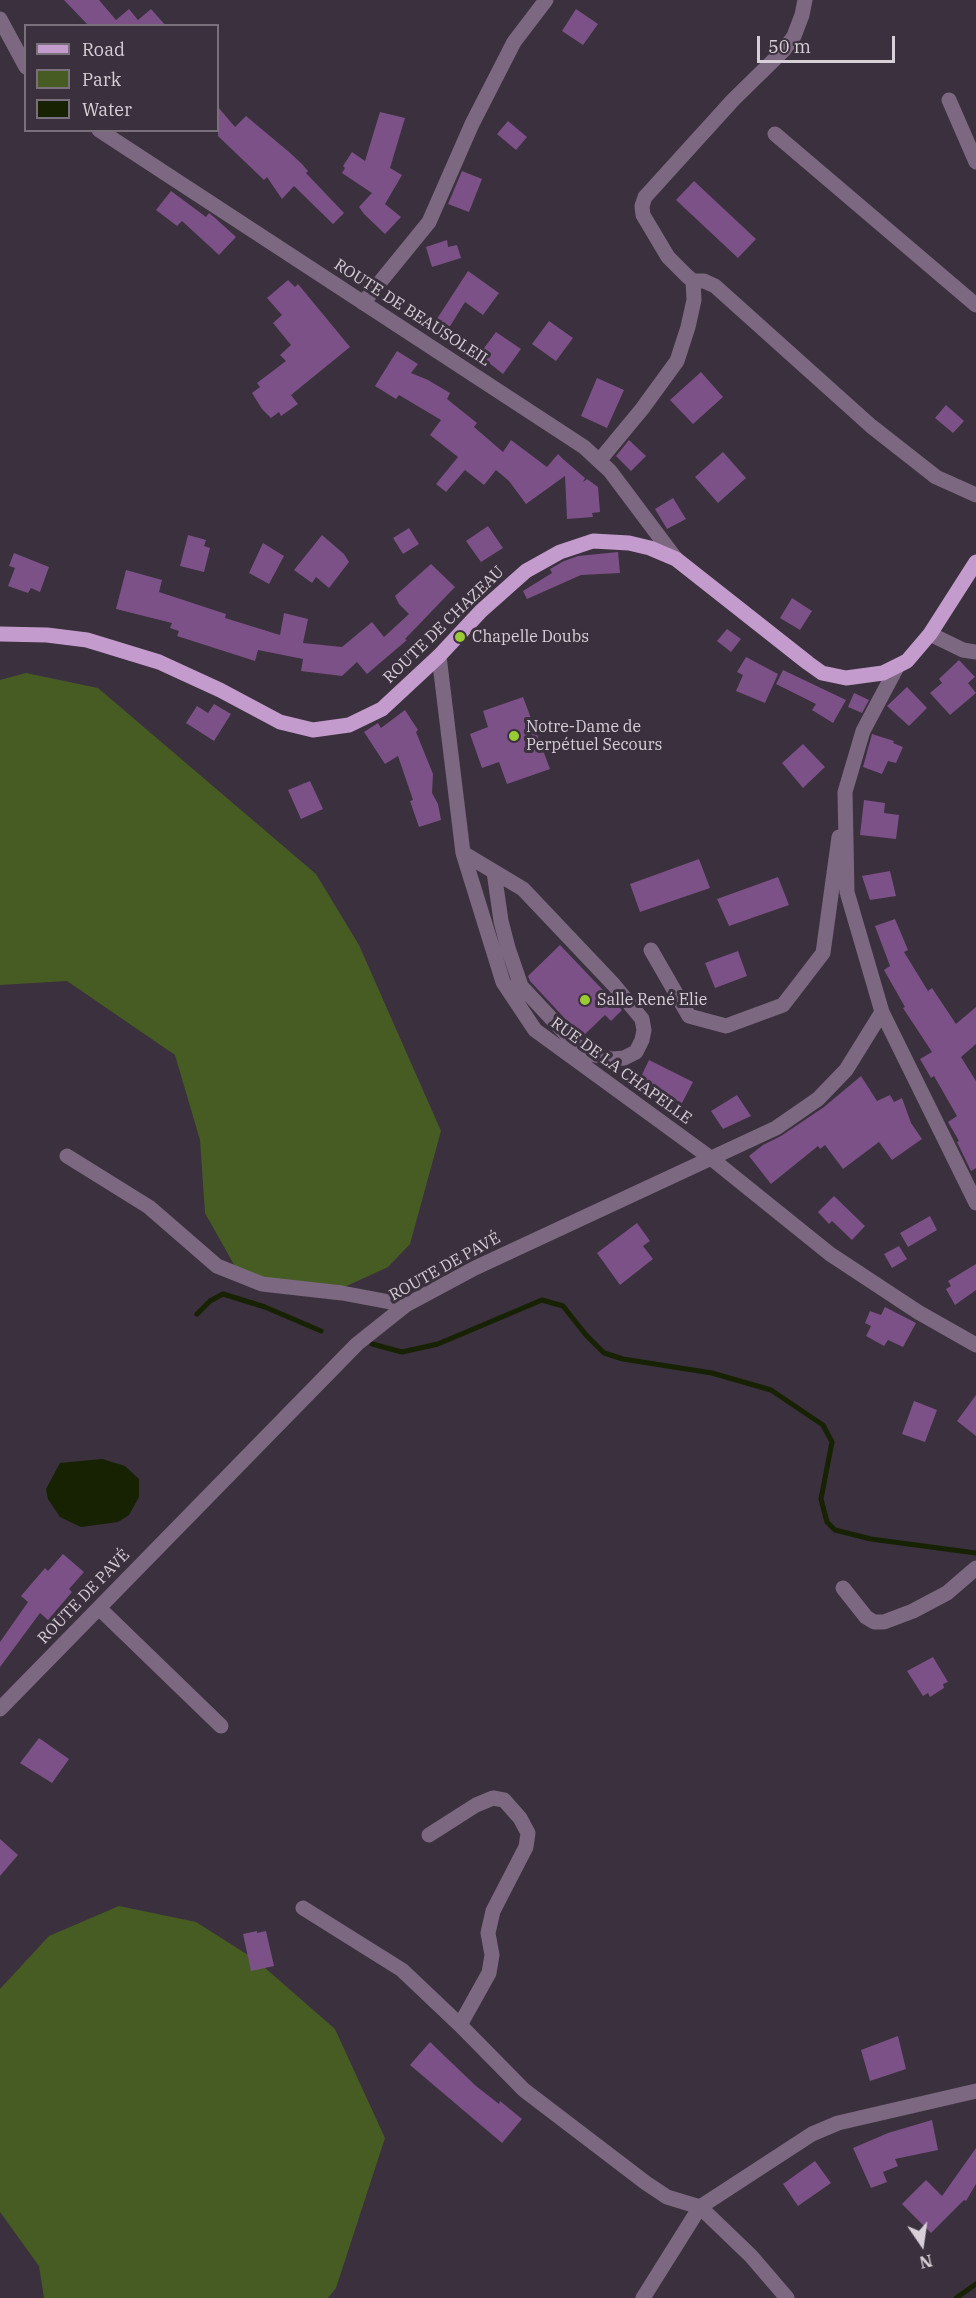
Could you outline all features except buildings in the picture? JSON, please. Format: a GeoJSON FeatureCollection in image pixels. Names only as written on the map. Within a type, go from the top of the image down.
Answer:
{"type":"FeatureCollection","features":[{"type":"Feature","properties":{"kind":"main road","name":"ROUTE DE CHAZEAU"},"geometry":{"type":"LineString","coordinates":[[0,634],[46,635],[97,643],[159,662],[220,690],[280,722],[314,730],[349,725],[382,709],[439,656],[481,611],[526,571],[560,552],[593,541],[611,540],[650,548],[676,559],[822,673],[832,676],[860,677],[883,673],[897,667],[916,651],[930,634],[976,562]]}},
{"type":"Feature","properties":{"kind":"street"},"geometry":{"type":"LineString","coordinates":[[363,303],[429,222],[472,124],[514,42],[546,0]]}},
{"type":"Feature","properties":{"kind":"street"},"geometry":{"type":"LineString","coordinates":[[599,461],[642,409],[677,361],[694,300],[693,281],[668,256],[643,215],[642,206],[645,197],[733,100],[784,50],[794,36],[805,0]]}},
{"type":"Feature","properties":{"kind":"street"},"geometry":{"type":"LineString","coordinates":[[0,19],[24,63]]}},
{"type":"Feature","properties":{"kind":"street"},"geometry":{"type":"LineString","coordinates":[[949,100],[976,162]]}},
{"type":"Feature","properties":{"kind":"street","name":"ROUTE DE BEAUSOLEIL"},"geometry":{"type":"LineString","coordinates":[[102,132],[584,447],[610,471],[676,559]]}},
{"type":"Feature","properties":{"kind":"street"},"geometry":{"type":"LineString","coordinates":[[775,134],[976,305]]}},
{"type":"Feature","properties":{"kind":"street"},"geometry":{"type":"LineString","coordinates":[[693,281],[704,281],[715,286],[870,426],[936,477],[976,495]]}},
{"type":"Feature","properties":{"kind":"street"},"geometry":{"type":"LineString","coordinates":[[930,634],[963,650],[976,652]]}},
{"type":"Feature","properties":{"kind":"street","name":"RUE DE LA CHAPELLE"},"geometry":{"type":"LineString","coordinates":[[439,656],[463,853],[503,982],[535,1030],[712,1159],[830,1254],[918,1312],[976,1345]]}},
{"type":"Feature","properties":{"kind":"street"},"geometry":{"type":"LineString","coordinates":[[651,950],[689,1016],[726,1026],[783,1005],[823,953],[845,792],[863,731],[897,667]]}},
{"type":"Feature","properties":{"kind":"street"},"geometry":{"type":"LineString","coordinates":[[845,792],[847,892],[882,1012],[976,1203]]}},
{"type":"Feature","properties":{"kind":"street"},"geometry":{"type":"LineString","coordinates":[[463,853],[524,889],[606,977],[642,1019],[644,1030],[636,1052],[624,1058],[612,1059],[591,1054],[577,1046],[521,986],[501,921],[494,872]]}},
{"type":"Feature","properties":{"kind":"street","name":"ROUTE DE PAVÉ"},"geometry":{"type":"LineString","coordinates":[[0,1709],[357,1344],[406,1305],[475,1268],[776,1128],[818,1099],[846,1070],[882,1012]]}},
{"type":"Feature","properties":{"kind":"street"},"geometry":{"type":"LineString","coordinates":[[67,1156],[149,1207],[217,1266],[262,1284],[342,1293],[406,1305]]}},
{"type":"Feature","properties":{"kind":"street"},"geometry":{"type":"LineString","coordinates":[[843,1588],[866,1617],[874,1622],[884,1622],[913,1611],[947,1593],[976,1568]]}},
{"type":"Feature","properties":{"kind":"street"},"geometry":{"type":"LineString","coordinates":[[99,1608],[221,1726]]}},
{"type":"Feature","properties":{"kind":"street"},"geometry":{"type":"LineString","coordinates":[[429,1835],[476,1805],[493,1798],[504,1800],[520,1818],[528,1833],[526,1847],[493,1911],[488,1933],[492,1955],[489,1973],[460,2025]]}},
{"type":"Feature","properties":{"kind":"street"},"geometry":{"type":"LineString","coordinates":[[303,1908],[402,1970],[524,2090],[579,2132],[667,2197],[700,2207],[751,2256],[787,2298]]}},
{"type":"Feature","properties":{"kind":"street"},"geometry":{"type":"LineString","coordinates":[[643,2298],[700,2207],[826,2127],[974,2090]]}},
{"type":"Feature","properties":{"kind":"green space"},"geometry":{"type":"Polygon","coordinates":[[[26,673],[98,688],[316,874],[359,945],[441,1131],[410,1244],[388,1267],[325,1296],[237,1270],[205,1213],[200,1140],[175,1055],[67,981],[0,985],[0,680],[26,673]]]}},
{"type":"Feature","properties":{"kind":"green space"},"geometry":{"type":"Polygon","coordinates":[[[119,1906],[196,1922],[256,1960],[335,2029],[385,2138],[336,2288],[328,2298],[44,2298],[39,2266],[0,2212],[0,1989],[49,1936],[119,1906]]]}},
{"type":"Feature","properties":{"kind":"water"},"geometry":{"type":"Polygon","coordinates":[[[102,1459],[125,1466],[139,1479],[139,1497],[129,1515],[118,1522],[81,1527],[60,1517],[48,1499],[46,1489],[60,1463],[102,1459]]]}},
{"type":"Feature","properties":{"kind":"waterway"},"geometry":{"type":"LineString","coordinates":[[197,1314],[210,1301],[223,1294],[265,1307],[321,1331]]}},
{"type":"Feature","properties":{"kind":"waterway"},"geometry":{"type":"LineString","coordinates":[[372,1344],[402,1352],[438,1344],[542,1300],[563,1306],[604,1353],[623,1359],[712,1373],[771,1390],[823,1425],[832,1442],[821,1499],[827,1522],[835,1530],[871,1539],[976,1553]]}},
{"type":"Feature","properties":{"kind":"waterway"},"geometry":{"type":"LineString","coordinates":[[956,2298],[976,2284]]}},
{"type":"Feature","properties":{"kind":"place","name":"Chapelle Doubs"},"geometry":{"type":"Point","coordinates":[460,637]}},
{"type":"Feature","properties":{"kind":"place","name":"Notre-Dame de Perpétuel Secours"},"geometry":{"type":"Point","coordinates":[514,736]}},
{"type":"Feature","properties":{"kind":"place","name":"Salle René Elie"},"geometry":{"type":"Point","coordinates":[585,1000]}}]}
